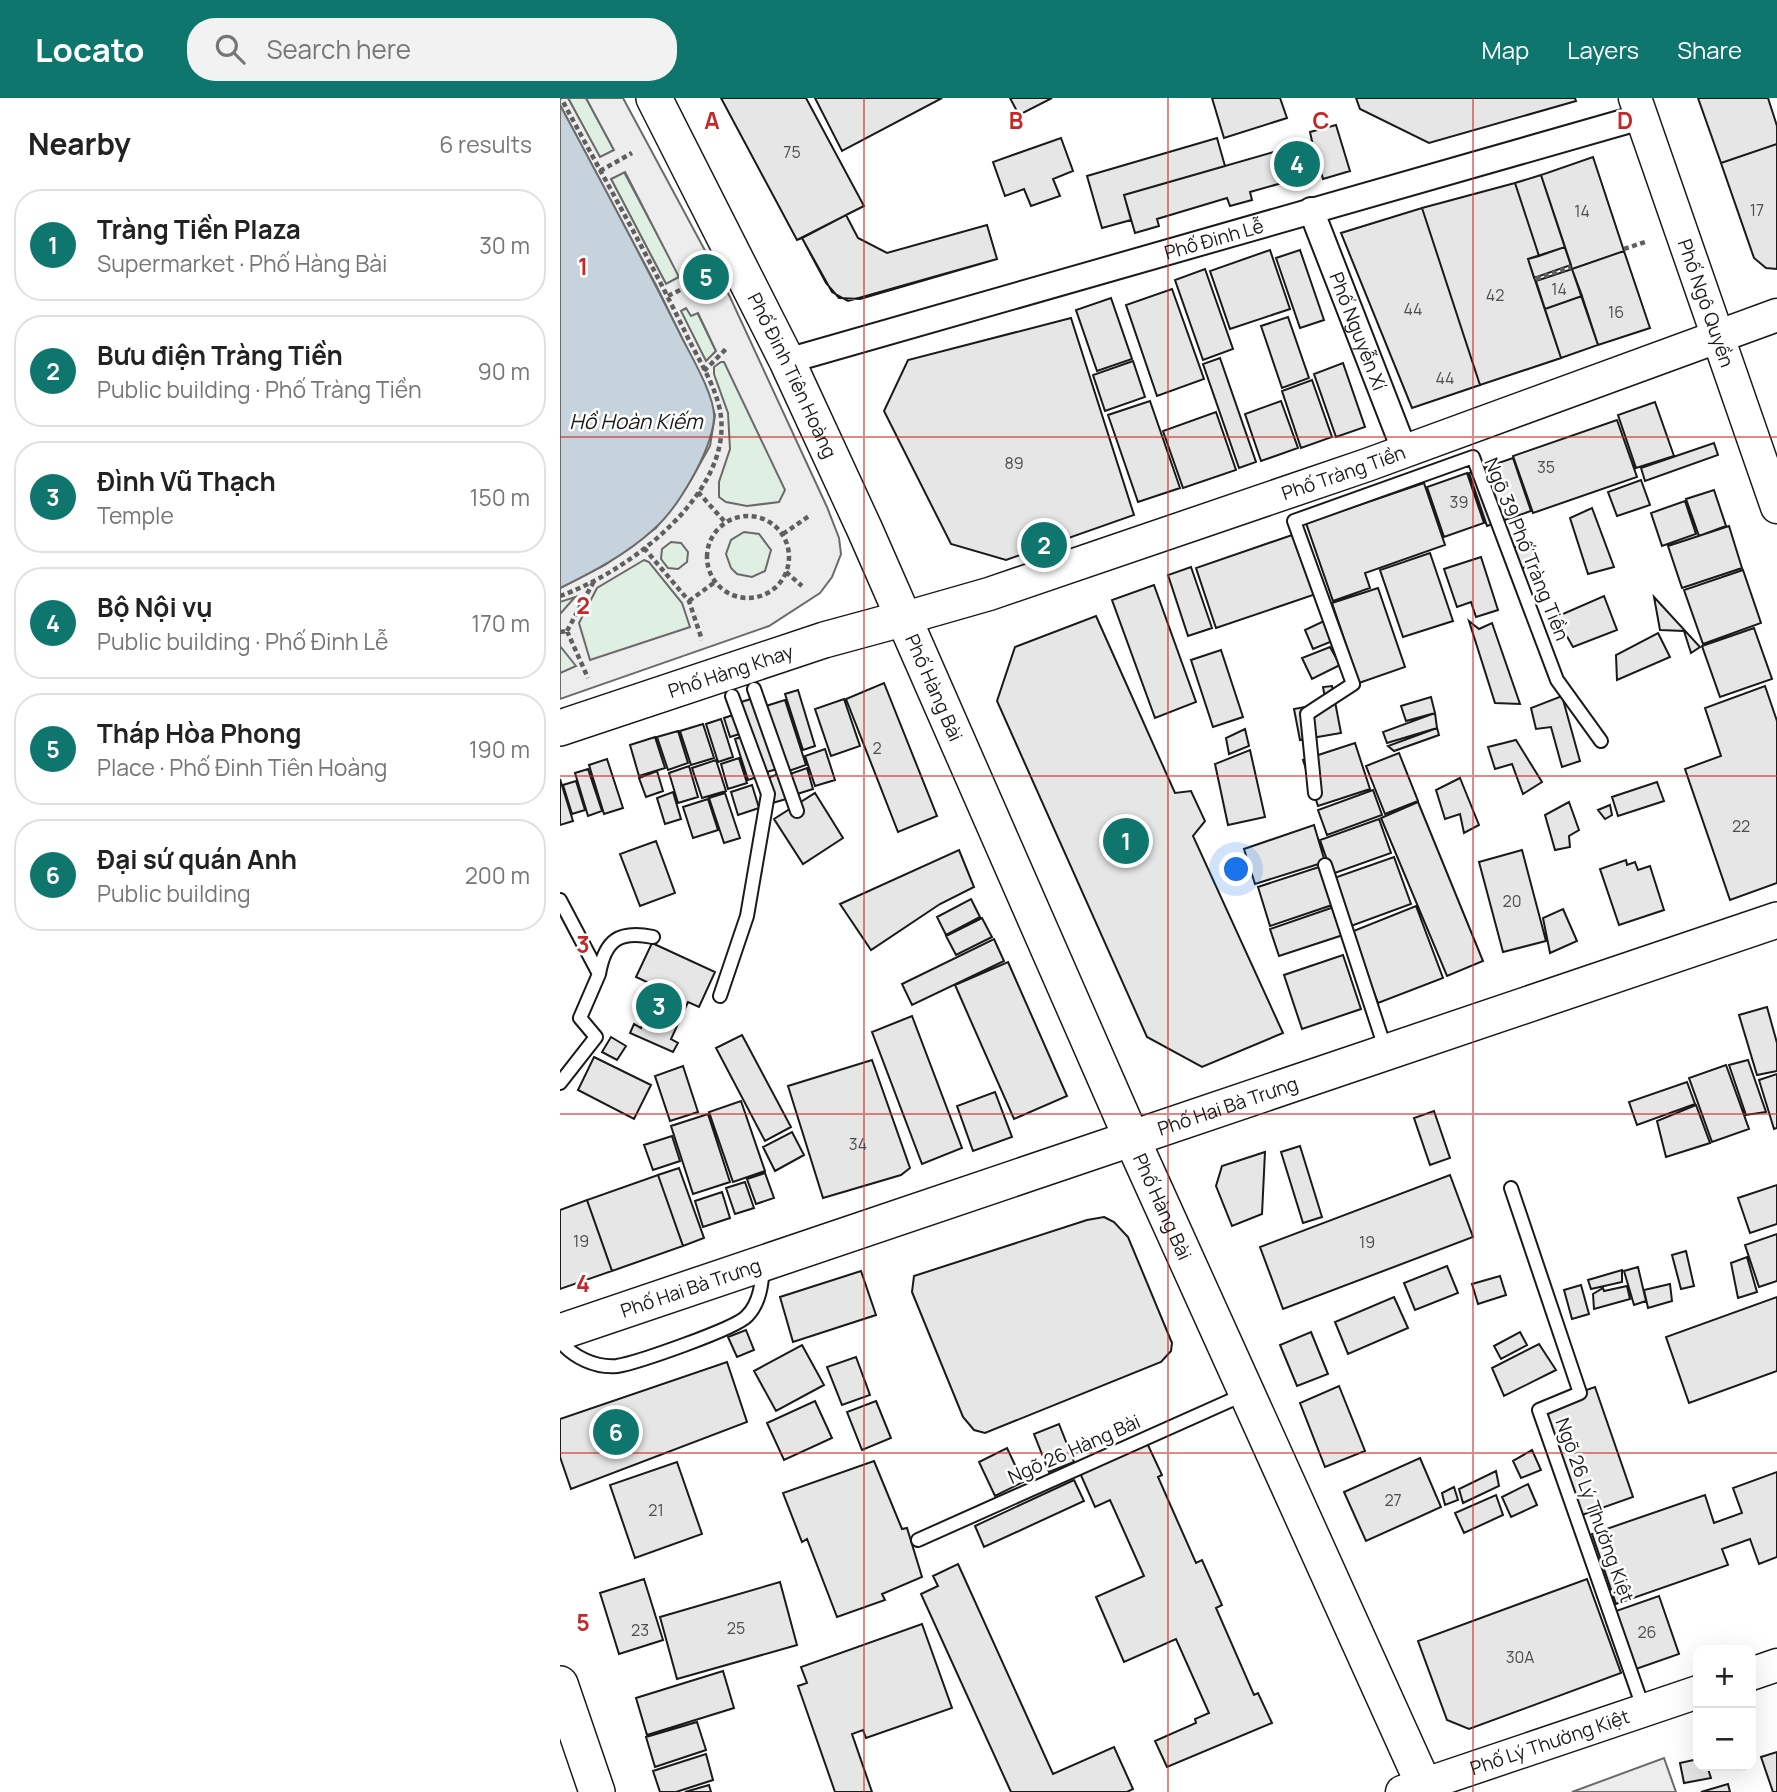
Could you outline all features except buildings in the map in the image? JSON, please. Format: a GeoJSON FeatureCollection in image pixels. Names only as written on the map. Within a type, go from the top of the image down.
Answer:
{"type":"FeatureCollection","features":[{"type":"Feature","properties":{"kind":"main road","name":"Phố Đinh Tiên Hoàng"},"geometry":{"type":"LineString","coordinates":[[654,98],[787,361],[905,618]]}},
{"type":"Feature","properties":{"kind":"main road","name":"Phố Hàng Khay"},"geometry":{"type":"LineString","coordinates":[[560,728],[824,640],[905,618]]}},
{"type":"Feature","properties":{"kind":"main road","name":"Phố Hàng Bài"},"geometry":{"type":"LineString","coordinates":[[905,618],[1417,1790]]}},
{"type":"Feature","properties":{"kind":"main road","name":"Phố Hai Bà Trưng"},"geometry":{"type":"LineString","coordinates":[[560,1332],[1777,920]]}},
{"type":"Feature","properties":{"kind":"main road"},"geometry":{"type":"LineString","coordinates":[[560,1684],[597,1792]]}},
{"type":"Feature","properties":{"kind":"street","name":"Phố Đinh Lễ"},"geometry":{"type":"LineString","coordinates":[[787,361],[1311,210],[1638,108]]}},
{"type":"Feature","properties":{"kind":"street","name":"Phố Ngô Quyền"},"geometry":{"type":"LineString","coordinates":[[1638,108],[1777,507]]}},
{"type":"Feature","properties":{"kind":"street","name":"Phố Nguyễn Xí"},"geometry":{"type":"LineString","coordinates":[[1311,210],[1405,452]]}},
{"type":"Feature","properties":{"kind":"street","name":"Phố Tràng Tiền"},"geometry":{"type":"LineString","coordinates":[[905,618],[989,594],[1405,452],[1777,316]]}},
{"type":"Feature","properties":{"kind":"street"},"geometry":{"type":"LineString","coordinates":[[1756,1672],[1777,1665]]}},
{"type":"Feature","properties":{"kind":"street","name":"Phố Lý Thường Kiệt"},"geometry":{"type":"LineString","coordinates":[[1417,1790],[1693,1694]]}},
{"type":"Feature","properties":{"kind":"lane","name":"Ngõ 39 Phố Tràng Tiền"},"geometry":{"type":"LineString","coordinates":[[1315,793],[1307,714],[1353,684],[1294,521],[1473,457],[1558,680],[1601,741]]}},
{"type":"Feature","properties":{"kind":"lane"},"geometry":{"type":"LineString","coordinates":[[754,689],[797,811]]}},
{"type":"Feature","properties":{"kind":"lane"},"geometry":{"type":"LineString","coordinates":[[720,996],[747,916],[768,794],[732,696]]}},
{"type":"Feature","properties":{"kind":"lane"},"geometry":{"type":"LineString","coordinates":[[1325,865],[1386,1052]]}},
{"type":"Feature","properties":{"kind":"lane"},"geometry":{"type":"LineString","coordinates":[[560,900],[599,974]]}},
{"type":"Feature","properties":{"kind":"lane"},"geometry":{"type":"LineString","coordinates":[[560,1083],[596,1037],[580,1018],[599,974],[603,955],[612,942],[631,935],[653,937]]}},
{"type":"Feature","properties":{"kind":"lane","name":"Ngõ 26 Lý Thường Kiệt"},"geometry":{"type":"LineString","coordinates":[[1511,1188],[1580,1393],[1539,1410],[1644,1710]]}},
{"type":"Feature","properties":{"kind":"lane"},"geometry":{"type":"LineString","coordinates":[[560,1341],[582,1359],[618,1366],[730,1328],[747,1317],[757,1300],[764,1262]]}},
{"type":"Feature","properties":{"kind":"lane","name":"Ngõ 26 Hàng Bài"},"geometry":{"type":"LineString","coordinates":[[918,1539],[1246,1394]]}},
{"type":"Feature","properties":{"kind":"path"},"geometry":{"type":"LineString","coordinates":[[560,596],[594,580],[644,548],[673,522],[698,492],[721,440],[721,415],[704,371],[668,296],[561,98]]}},
{"type":"Feature","properties":{"kind":"path"},"geometry":{"type":"LineString","coordinates":[[600,171],[632,153]]}},
{"type":"Feature","properties":{"kind":"path"},"geometry":{"type":"LineString","coordinates":[[1624,249],[1645,242]]}},
{"type":"Feature","properties":{"kind":"path"},"geometry":{"type":"LineString","coordinates":[[1535,279],[1571,267]]}},
{"type":"Feature","properties":{"kind":"path"},"geometry":{"type":"LineString","coordinates":[[668,296],[692,284]]}},
{"type":"Feature","properties":{"kind":"path"},"geometry":{"type":"LineString","coordinates":[[704,371],[728,347]]}},
{"type":"Feature","properties":{"kind":"path"},"geometry":{"type":"LineString","coordinates":[[698,492],[725,522]]}},
{"type":"Feature","properties":{"kind":"path"},"geometry":{"type":"LineString","coordinates":[[783,534],[809,516]]}},
{"type":"Feature","properties":{"kind":"path"},"geometry":{"type":"LineString","coordinates":[[737,517],[763,518],[783,534],[789,559],[779,584],[754,597],[739,597],[716,582],[709,569],[707,556],[709,543],[725,522],[737,517]]}},
{"type":"Feature","properties":{"kind":"path"},"geometry":{"type":"LineString","coordinates":[[644,548],[689,601],[702,640]]}},
{"type":"Feature","properties":{"kind":"path"},"geometry":{"type":"LineString","coordinates":[[786,572],[802,586]]}},
{"type":"Feature","properties":{"kind":"path"},"geometry":{"type":"LineString","coordinates":[[567,631],[594,580]]}},
{"type":"Feature","properties":{"kind":"path"},"geometry":{"type":"LineString","coordinates":[[689,601],[716,582]]}},
{"type":"Feature","properties":{"kind":"path"},"geometry":{"type":"LineString","coordinates":[[560,632],[567,631]]}},
{"type":"Feature","properties":{"kind":"path"},"geometry":{"type":"LineString","coordinates":[[567,631],[588,678]]}},
{"type":"Feature","properties":{"kind":"green space"},"geometry":{"type":"Polygon","coordinates":[[[568,98],[586,98],[614,150],[600,158],[568,98]]]}},
{"type":"Feature","properties":{"kind":"green space"},"geometry":{"type":"Polygon","coordinates":[[[624,172],[680,277],[666,284],[611,179],[624,172]]]}},
{"type":"Feature","properties":{"kind":"green space"},"geometry":{"type":"Polygon","coordinates":[[[687,308],[691,315],[697,312],[716,351],[706,362],[680,311],[687,308]]]}},
{"type":"Feature","properties":{"kind":"green space"},"geometry":{"type":"Polygon","coordinates":[[[730,350],[810,526],[795,589],[560,682],[560,588],[605,565],[701,377],[730,350]]]}},
{"type":"Feature","properties":{"kind":"shaded area"},"geometry":{"type":"Polygon","coordinates":[[[560,98],[568,98],[600,157],[614,150],[586,98],[623,98],[730,297],[827,507],[839,538],[841,554],[832,577],[820,593],[769,626],[560,699],[560,673],[576,666],[560,646],[560,614],[575,597],[560,602],[560,588],[605,565],[656,528],[691,480],[710,446],[715,415],[701,377],[657,287],[560,105],[560,98]],[[625,172],[611,179],[666,284],[679,277],[625,172]],[[709,265],[694,273],[703,290],[718,282],[709,265]],[[686,308],[681,311],[706,361],[716,351],[698,313],[691,316],[686,308]],[[724,362],[714,367],[728,413],[730,449],[719,482],[719,497],[726,502],[747,506],[779,502],[785,490],[724,362]],[[744,532],[731,540],[726,554],[731,568],[737,574],[752,577],[765,571],[771,550],[759,534],[744,532]],[[671,542],[662,549],[661,559],[668,568],[678,569],[687,562],[688,552],[681,543],[671,542]],[[644,560],[597,588],[579,623],[590,660],[690,627],[682,603],[649,562],[644,560]]]}},
{"type":"Feature","properties":{"kind":"shaded area"},"geometry":{"type":"Polygon","coordinates":[[[1664,1758],[1676,1792],[1572,1792],[1664,1758]]]}},
{"type":"Feature","properties":{"kind":"water","name":"Hồ Hoàn Kiếm"},"geometry":{"type":"Polygon","coordinates":[[[560,105],[698,368],[708,390],[714,419],[707,447],[692,478],[664,519],[644,538],[621,554],[560,588],[560,105]]]}},
{"type":"Feature","properties":{"kind":"place","name":"Bộ Nội vụ"},"geometry":{"type":"Point","coordinates":[1297,164]}},
{"type":"Feature","properties":{"kind":"place","name":"Tháp Hòa Phong"},"geometry":{"type":"Point","coordinates":[706,277]}},
{"type":"Feature","properties":{"kind":"place","name":"Bưu điện Tràng Tiền"},"geometry":{"type":"Point","coordinates":[1044,545]}},
{"type":"Feature","properties":{"kind":"place","name":"Tràng Tiền Plaza"},"geometry":{"type":"Point","coordinates":[1126,841]}},
{"type":"Feature","properties":{"kind":"place","name":"Đình Vũ Thạch"},"geometry":{"type":"Point","coordinates":[659,1006]}},
{"type":"Feature","properties":{"kind":"place","name":"Đại sứ quán Anh"},"geometry":{"type":"Point","coordinates":[616,1432]}}]}
